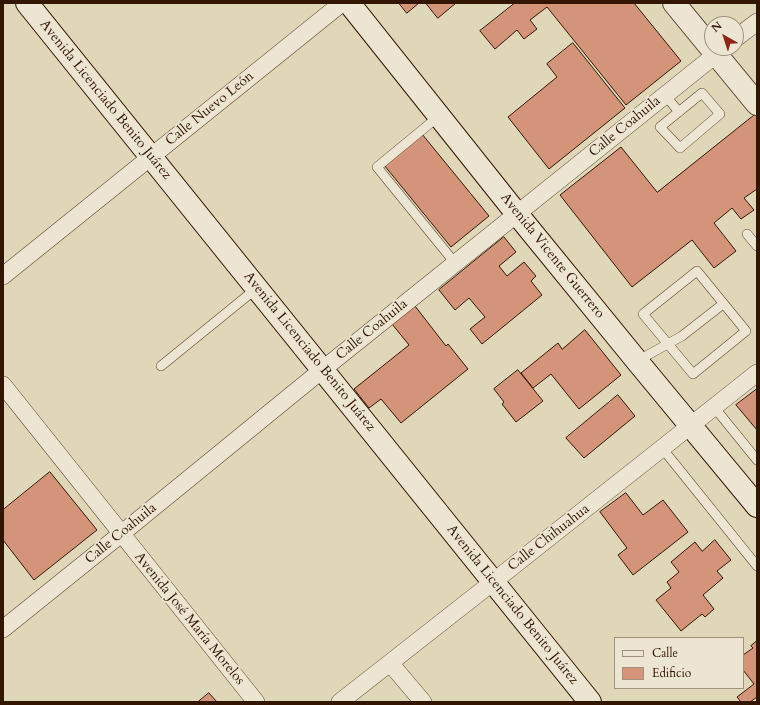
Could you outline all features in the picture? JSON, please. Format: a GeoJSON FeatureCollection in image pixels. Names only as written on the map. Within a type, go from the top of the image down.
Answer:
{"type":"FeatureCollection","features":[{"type":"Feature","properties":{"kind":"main road","name":"Avenida Licenciado Benito Juárez"},"geometry":{"type":"LineString","coordinates":[[27,3],[590,702]]}},
{"type":"Feature","properties":{"kind":"main road","name":"Avenida Vicente Guerrero"},"geometry":{"type":"LineString","coordinates":[[349,3],[517,214],[757,506]]}},
{"type":"Feature","properties":{"kind":"main road"},"geometry":{"type":"LineString","coordinates":[[674,3],[704,34]]}},
{"type":"Feature","properties":{"kind":"main road"},"geometry":{"type":"LineString","coordinates":[[723,56],[757,104]]}},
{"type":"Feature","properties":{"kind":"street","name":"Calle Nuevo León"},"geometry":{"type":"LineString","coordinates":[[3,276],[342,3]]}},
{"type":"Feature","properties":{"kind":"street"},"geometry":{"type":"LineString","coordinates":[[744,32],[757,22]]}},
{"type":"Feature","properties":{"kind":"street","name":"Calle Coahuila"},"geometry":{"type":"LineString","coordinates":[[3,629],[322,370],[714,56]]}},
{"type":"Feature","properties":{"kind":"street","name":"Calle Chihuahua"},"geometry":{"type":"LineString","coordinates":[[340,702],[757,373]]}},
{"type":"Feature","properties":{"kind":"street","name":"Avenida José María Morelos"},"geometry":{"type":"LineString","coordinates":[[3,385],[256,702]]}},
{"type":"Feature","properties":{"kind":"street"},"geometry":{"type":"LineString","coordinates":[[390,663],[423,702]]}},
{"type":"Feature","properties":{"kind":"lane"},"geometry":{"type":"LineString","coordinates":[[702,93],[720,114],[680,148],[660,128],[679,112],[702,93]]}},
{"type":"Feature","properties":{"kind":"lane"},"geometry":{"type":"LineString","coordinates":[[665,95],[679,112]]}},
{"type":"Feature","properties":{"kind":"lane"},"geometry":{"type":"LineString","coordinates":[[439,116],[377,167],[455,263]]}},
{"type":"Feature","properties":{"kind":"lane"},"geometry":{"type":"LineString","coordinates":[[747,234],[757,246]]}},
{"type":"Feature","properties":{"kind":"lane"},"geometry":{"type":"LineString","coordinates":[[697,271],[724,304],[746,331],[693,374],[643,314],[697,271]]}},
{"type":"Feature","properties":{"kind":"lane"},"geometry":{"type":"LineString","coordinates":[[161,366],[257,288]]}},
{"type":"Feature","properties":{"kind":"lane"},"geometry":{"type":"LineString","coordinates":[[637,361],[682,336],[724,304]]}},
{"type":"Feature","properties":{"kind":"lane"},"geometry":{"type":"LineString","coordinates":[[714,407],[757,460]]}},
{"type":"Feature","properties":{"kind":"lane"},"geometry":{"type":"LineString","coordinates":[[662,448],[757,566]]}},
{"type":"Feature","properties":{"kind":"building"},"geometry":{"type":"Polygon","coordinates":[[[399,3],[419,3],[407,13],[399,3]]]}},
{"type":"Feature","properties":{"kind":"building"},"geometry":{"type":"Polygon","coordinates":[[[426,3],[456,3],[438,18],[426,3]]]}},
{"type":"Feature","properties":{"kind":"building"},"geometry":{"type":"Polygon","coordinates":[[[515,3],[634,3],[681,61],[626,105],[547,7],[530,20],[537,29],[524,39],[517,30],[495,49],[480,31],[515,3]]]}},
{"type":"Feature","properties":{"kind":"building"},"geometry":{"type":"Polygon","coordinates":[[[573,43],[625,108],[549,169],[508,117],[557,77],[547,64],[573,43]]]}},
{"type":"Feature","properties":{"kind":"building"},"geometry":{"type":"Polygon","coordinates":[[[757,113],[757,189],[744,198],[754,210],[741,219],[732,208],[714,223],[736,251],[714,268],[692,240],[632,287],[560,195],[621,147],[657,192],[757,113]]]}},
{"type":"Feature","properties":{"kind":"building"},"geometry":{"type":"Polygon","coordinates":[[[422,134],[489,216],[451,247],[384,165],[422,134]]]}},
{"type":"Feature","properties":{"kind":"building"},"geometry":{"type":"Polygon","coordinates":[[[504,237],[516,252],[499,266],[507,276],[524,262],[536,276],[531,281],[542,295],[482,344],[470,329],[485,317],[469,298],[455,310],[439,290],[504,237]]]}},
{"type":"Feature","properties":{"kind":"building"},"geometry":{"type":"Polygon","coordinates":[[[415,306],[446,346],[448,344],[468,369],[401,423],[381,399],[369,408],[354,389],[409,345],[392,324],[415,306]]]}},
{"type":"Feature","properties":{"kind":"building"},"geometry":{"type":"Polygon","coordinates":[[[585,330],[621,375],[579,409],[551,374],[533,388],[521,373],[558,343],[562,349],[585,330]]]}},
{"type":"Feature","properties":{"kind":"building"},"geometry":{"type":"Polygon","coordinates":[[[518,370],[543,401],[516,422],[502,404],[504,402],[494,389],[518,370]]]}},
{"type":"Feature","properties":{"kind":"building"},"geometry":{"type":"Polygon","coordinates":[[[757,389],[757,430],[736,405],[757,389]]]}},
{"type":"Feature","properties":{"kind":"building"},"geometry":{"type":"Polygon","coordinates":[[[618,395],[635,416],[584,458],[566,438],[618,395]]]}},
{"type":"Feature","properties":{"kind":"building"},"geometry":{"type":"Polygon","coordinates":[[[50,472],[97,530],[34,580],[3,540],[3,510],[50,472]]]}},
{"type":"Feature","properties":{"kind":"building"},"geometry":{"type":"Polygon","coordinates":[[[626,493],[643,515],[663,500],[688,532],[633,575],[618,555],[627,548],[600,512],[626,493]]]}},
{"type":"Feature","properties":{"kind":"building"},"geometry":{"type":"Polygon","coordinates":[[[715,540],[731,560],[717,571],[723,578],[703,595],[714,609],[705,617],[702,614],[681,631],[656,600],[671,588],[667,582],[679,572],[671,562],[695,542],[702,551],[715,540]]]}},
{"type":"Feature","properties":{"kind":"building"},"geometry":{"type":"Polygon","coordinates":[[[757,641],[757,697],[750,702],[741,702],[737,697],[754,684],[744,671],[744,654],[753,648],[751,646],[757,641]]]}},
{"type":"Feature","properties":{"kind":"building"},"geometry":{"type":"Polygon","coordinates":[[[209,693],[217,702],[198,702],[209,693]]]}}]}
